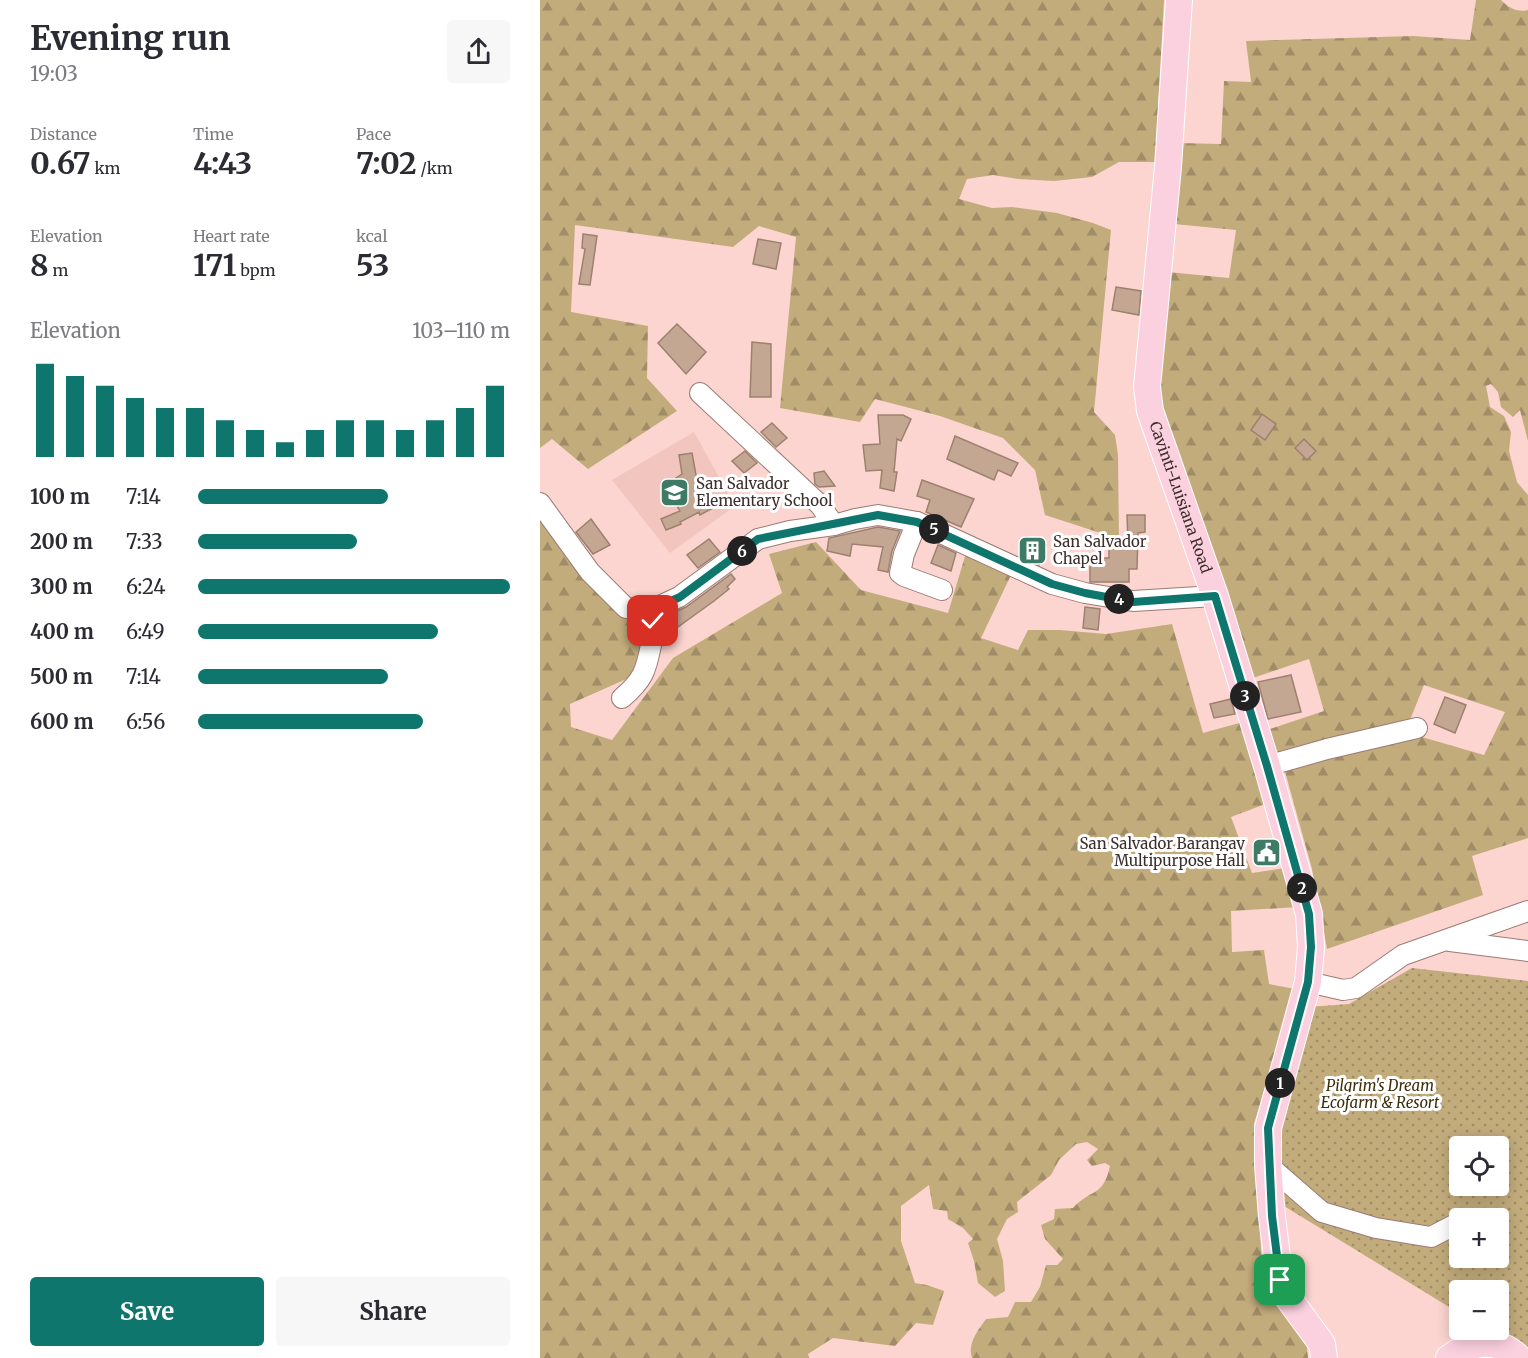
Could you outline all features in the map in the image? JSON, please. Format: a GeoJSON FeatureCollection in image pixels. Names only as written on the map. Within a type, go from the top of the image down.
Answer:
{"type":"FeatureCollection","features":[{"type":"Feature","properties":{"kind":"main road","name":"Cavinti-Luisiana Road"},"geometry":{"type":"LineString","coordinates":[[1179,0],[1167,167],[1147,387],[1150,411],[1215,596],[1309,914],[1311,947],[1308,982],[1268,1128],[1269,1165],[1272,1216],[1280,1280],[1289,1299],[1322,1344],[1324,1358]]}},
{"type":"Feature","properties":{"kind":"main road"},"geometry":{"type":"LineString","coordinates":[[1449,1358],[1467,1346],[1481,1342],[1502,1347],[1519,1358]]}},
{"type":"Feature","properties":{"kind":"street"},"geometry":{"type":"LineString","coordinates":[[700,393],[820,505],[834,525]]}},
{"type":"Feature","properties":{"kind":"street"},"geometry":{"type":"LineString","coordinates":[[540,503],[590,572],[626,608],[653,609],[680,597],[758,539],[878,515],[917,522],[1052,584],[1085,593],[1133,602],[1215,596]]}},
{"type":"Feature","properties":{"kind":"street"},"geometry":{"type":"LineString","coordinates":[[917,522],[904,554],[900,573],[942,590]]}},
{"type":"Feature","properties":{"kind":"street"},"geometry":{"type":"LineString","coordinates":[[622,698],[637,685],[647,668],[654,630],[653,621],[638,609]]}},
{"type":"Feature","properties":{"kind":"street"},"geometry":{"type":"LineString","coordinates":[[1267,766],[1327,748],[1417,728]]}},
{"type":"Feature","properties":{"kind":"street"},"geometry":{"type":"LineString","coordinates":[[1308,982],[1348,990],[1356,988],[1403,955],[1528,911]]}},
{"type":"Feature","properties":{"kind":"street"},"geometry":{"type":"LineString","coordinates":[[1444,940],[1528,951]]}},
{"type":"Feature","properties":{"kind":"street"},"geometry":{"type":"LineString","coordinates":[[1269,1165],[1322,1212],[1376,1228],[1431,1237],[1449,1228]]}},
{"type":"Feature","properties":{"kind":"shaded area","name":"San Salvador Elementary School"},"geometry":{"type":"Polygon","coordinates":[[[694,432],[735,506],[670,553],[612,480],[694,432]]]}},
{"type":"Feature","properties":{"kind":"green space"},"geometry":{"type":"Polygon","coordinates":[[[540,0],[1164,0],[1155,162],[1119,162],[1092,177],[1054,181],[993,175],[967,179],[959,199],[992,208],[1012,207],[1057,213],[1111,230],[1094,412],[1115,435],[1118,455],[1119,539],[1045,515],[1035,470],[1003,438],[940,416],[875,399],[860,422],[780,408],[796,237],[759,226],[733,247],[575,225],[571,312],[648,326],[647,378],[677,411],[588,469],[552,439],[540,448],[540,0]]]}},
{"type":"Feature","properties":{"kind":"green space"},"geometry":{"type":"Polygon","coordinates":[[[1476,0],[1501,0],[1513,9],[1528,10],[1528,441],[1520,410],[1513,417],[1501,407],[1498,392],[1491,384],[1486,386],[1490,407],[1504,416],[1511,432],[1509,451],[1517,482],[1528,495],[1528,838],[1472,856],[1483,895],[1327,949],[1312,869],[1284,768],[1415,735],[1484,755],[1505,712],[1424,685],[1408,725],[1276,757],[1270,729],[1324,711],[1309,659],[1250,679],[1156,389],[1168,272],[1229,278],[1236,230],[1174,224],[1179,143],[1221,144],[1224,81],[1251,82],[1246,41],[1413,36],[1470,40],[1476,0]]]}},
{"type":"Feature","properties":{"kind":"green space"},"geometry":{"type":"Polygon","coordinates":[[[540,508],[649,623],[631,677],[570,704],[571,727],[612,740],[673,658],[782,593],[769,554],[816,542],[861,590],[948,613],[966,553],[1012,573],[981,638],[1018,650],[1028,630],[1106,634],[1172,624],[1203,733],[1243,722],[1268,803],[1231,817],[1252,873],[1292,867],[1298,907],[1231,911],[1232,952],[1264,950],[1269,984],[1295,989],[1254,1124],[1262,1265],[1306,1336],[1308,1358],[972,1358],[972,1342],[986,1319],[1008,1317],[1015,1302],[1031,1302],[1040,1287],[1046,1265],[1057,1265],[1063,1259],[1045,1239],[1041,1225],[1054,1219],[1055,1209],[1073,1208],[1104,1183],[1110,1166],[1105,1163],[1092,1166],[1087,1160],[1098,1149],[1087,1142],[1076,1144],[1059,1160],[1051,1175],[1017,1202],[1018,1212],[1007,1219],[997,1239],[1003,1261],[1005,1291],[995,1297],[978,1283],[968,1243],[973,1239],[963,1228],[948,1219],[947,1211],[933,1209],[929,1185],[901,1206],[901,1241],[915,1283],[944,1291],[933,1325],[916,1323],[895,1346],[833,1338],[808,1354],[809,1358],[540,1358],[540,508]]]}},
{"type":"Feature","properties":{"kind":"green space","name":"Pilgrim's Dream Ecofarm & Resort"},"geometry":{"type":"Polygon","coordinates":[[[1412,968],[1528,981],[1528,1358],[1523,1349],[1509,1337],[1509,1280],[1449,1280],[1449,1307],[1279,1203],[1272,1122],[1308,1007],[1349,1004],[1412,968]]]}},
{"type":"Feature","properties":{"kind":"building"},"geometry":{"type":"Polygon","coordinates":[[[583,234],[597,236],[590,285],[579,284],[585,249],[582,248],[583,234]]]}},
{"type":"Feature","properties":{"kind":"building"},"geometry":{"type":"Polygon","coordinates":[[[758,239],[781,243],[776,269],[753,264],[758,239]]]}},
{"type":"Feature","properties":{"kind":"building"},"geometry":{"type":"Polygon","coordinates":[[[1116,287],[1141,291],[1139,315],[1112,310],[1116,287]]]}},
{"type":"Feature","properties":{"kind":"building"},"geometry":{"type":"Polygon","coordinates":[[[677,324],[706,352],[686,374],[658,343],[677,324]]]}},
{"type":"Feature","properties":{"kind":"building"},"geometry":{"type":"Polygon","coordinates":[[[752,342],[771,344],[771,397],[750,397],[752,342]]]}},
{"type":"Feature","properties":{"kind":"building"},"geometry":{"type":"Polygon","coordinates":[[[1262,414],[1276,424],[1265,440],[1251,430],[1262,414]]]}},
{"type":"Feature","properties":{"kind":"building"},"geometry":{"type":"Polygon","coordinates":[[[878,415],[903,415],[911,419],[901,441],[897,439],[894,472],[897,472],[894,491],[880,488],[882,470],[866,471],[863,445],[880,444],[878,415]]]}},
{"type":"Feature","properties":{"kind":"building"},"geometry":{"type":"Polygon","coordinates":[[[772,423],[787,438],[776,447],[761,432],[772,423]]]}},
{"type":"Feature","properties":{"kind":"building"},"geometry":{"type":"Polygon","coordinates":[[[955,436],[1018,463],[1011,476],[998,470],[994,480],[947,459],[955,436]]]}},
{"type":"Feature","properties":{"kind":"building"},"geometry":{"type":"Polygon","coordinates":[[[1304,439],[1316,451],[1307,460],[1295,448],[1304,439]]]}},
{"type":"Feature","properties":{"kind":"building"},"geometry":{"type":"Polygon","coordinates":[[[745,451],[757,463],[744,473],[732,461],[745,451]]]}},
{"type":"Feature","properties":{"kind":"building"},"geometry":{"type":"Polygon","coordinates":[[[692,453],[696,475],[713,508],[700,515],[699,512],[680,522],[681,524],[666,530],[661,519],[680,511],[677,506],[686,501],[676,478],[682,474],[679,455],[692,453]]]}},
{"type":"Feature","properties":{"kind":"building"},"geometry":{"type":"Polygon","coordinates":[[[824,471],[835,486],[819,487],[815,484],[814,473],[824,471]]]}},
{"type":"Feature","properties":{"kind":"building"},"geometry":{"type":"Polygon","coordinates":[[[922,480],[974,499],[961,527],[926,512],[930,500],[917,496],[922,480]]]}},
{"type":"Feature","properties":{"kind":"building"},"geometry":{"type":"Polygon","coordinates":[[[1127,515],[1145,515],[1145,532],[1138,533],[1137,569],[1129,569],[1129,582],[1090,582],[1090,558],[1109,558],[1109,543],[1128,543],[1127,515]]]}},
{"type":"Feature","properties":{"kind":"building"},"geometry":{"type":"Polygon","coordinates":[[[591,519],[610,545],[593,554],[576,532],[591,519]]]}},
{"type":"Feature","properties":{"kind":"building"},"geometry":{"type":"Polygon","coordinates":[[[878,527],[900,531],[892,551],[888,572],[878,570],[883,547],[852,544],[850,556],[827,551],[829,538],[878,527]]]}},
{"type":"Feature","properties":{"kind":"building","name":"San Salvador Chapel"},"geometry":{"type":"Polygon","coordinates":[[[1026,537],[1046,545],[1039,565],[1019,556],[1026,537]]]}},
{"type":"Feature","properties":{"kind":"building"},"geometry":{"type":"Polygon","coordinates":[[[709,539],[720,552],[698,568],[687,555],[709,539]]]}},
{"type":"Feature","properties":{"kind":"building"},"geometry":{"type":"Polygon","coordinates":[[[938,545],[956,553],[951,571],[931,563],[938,545]]]}},
{"type":"Feature","properties":{"kind":"building"},"geometry":{"type":"Polygon","coordinates":[[[731,574],[735,579],[727,587],[729,589],[671,632],[666,626],[664,617],[686,607],[731,574]]]}},
{"type":"Feature","properties":{"kind":"building"},"geometry":{"type":"Polygon","coordinates":[[[1085,607],[1100,609],[1098,630],[1083,628],[1085,607]]]}},
{"type":"Feature","properties":{"kind":"building"},"geometry":{"type":"Polygon","coordinates":[[[1291,675],[1301,712],[1268,719],[1258,682],[1291,675]]]}},
{"type":"Feature","properties":{"kind":"building"},"geometry":{"type":"Polygon","coordinates":[[[1445,697],[1466,705],[1455,733],[1434,724],[1445,697]]]}},
{"type":"Feature","properties":{"kind":"building"},"geometry":{"type":"Polygon","coordinates":[[[1231,699],[1235,714],[1214,718],[1210,704],[1231,699]]]}},
{"type":"Feature","properties":{"kind":"building","name":"San Salvador Barangay Multipurpose Hall"},"geometry":{"type":"Polygon","coordinates":[[[1273,842],[1278,860],[1258,865],[1253,847],[1273,842]]]}},
{"type":"Feature","properties":{"kind":"place","name":"San Salvador Elementary School"},"geometry":{"type":"Point","coordinates":[675,493]}},
{"type":"Feature","properties":{"kind":"place","name":"San Salvador Chapel"},"geometry":{"type":"Point","coordinates":[1032,551]}},
{"type":"Feature","properties":{"kind":"place","name":"San Salvador Barangay Multipurpose Hall"},"geometry":{"type":"Point","coordinates":[1266,853]}},
{"type":"Feature","properties":{"kind":"route"},"geometry":{"type":"LineString","coordinates":[[653,621],[638,609],[653,609],[680,597],[758,539],[878,515],[917,522],[1052,584],[1085,593],[1133,602],[1215,596],[1309,914],[1311,947],[1308,982],[1268,1128],[1272,1216],[1280,1280]]}}]}
